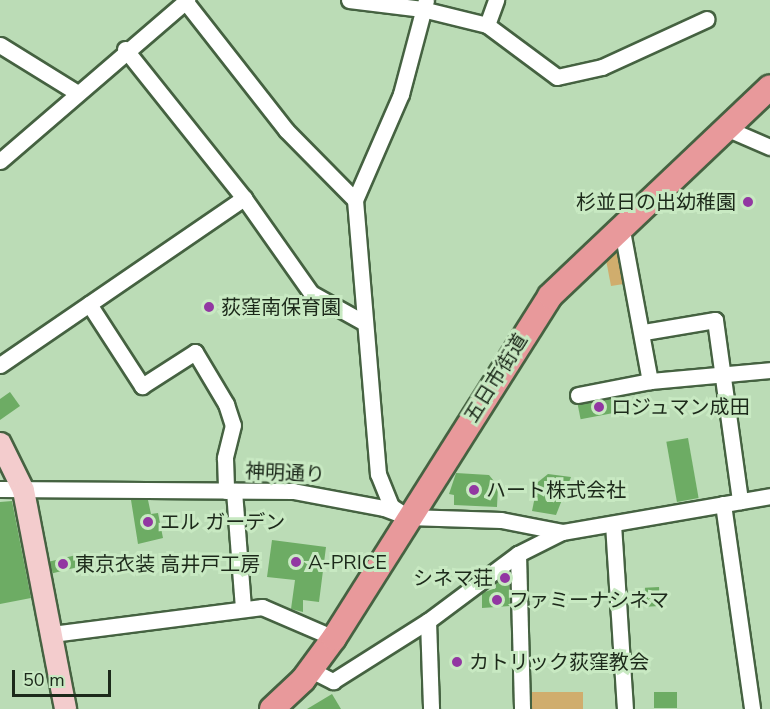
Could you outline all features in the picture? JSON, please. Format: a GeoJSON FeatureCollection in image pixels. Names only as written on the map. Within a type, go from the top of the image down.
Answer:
{"type":"FeatureCollection","features":[{"type":"Feature","properties":{"kind":"main road","name":"五日市街道"},"geometry":{"type":"LineString","coordinates":[[272,709],[311,670],[334,638],[537,314],[565,278],[770,87]]}},
{"type":"Feature","properties":{"kind":"street"},"geometry":{"type":"LineString","coordinates":[[349,0],[424,4],[487,25],[557,77],[602,67],[708,19]]}},
{"type":"Feature","properties":{"kind":"street"},"geometry":{"type":"LineString","coordinates":[[487,25],[496,0]]}},
{"type":"Feature","properties":{"kind":"street"},"geometry":{"type":"LineString","coordinates":[[0,160],[125,49],[186,1],[286,130],[355,200]]}},
{"type":"Feature","properties":{"kind":"street"},"geometry":{"type":"LineString","coordinates":[[408,518],[391,506],[378,474],[363,322],[355,200],[401,94],[424,4]]}},
{"type":"Feature","properties":{"kind":"street"},"geometry":{"type":"LineString","coordinates":[[0,45],[76,92]]}},
{"type":"Feature","properties":{"kind":"street"},"geometry":{"type":"LineString","coordinates":[[125,49],[244,198],[311,292],[363,322]]}},
{"type":"Feature","properties":{"kind":"street"},"geometry":{"type":"LineString","coordinates":[[726,128],[770,147]]}},
{"type":"Feature","properties":{"kind":"street"},"geometry":{"type":"LineString","coordinates":[[0,365],[244,198]]}},
{"type":"Feature","properties":{"kind":"street"},"geometry":{"type":"LineString","coordinates":[[621,225],[644,332],[650,381]]}},
{"type":"Feature","properties":{"kind":"street"},"geometry":{"type":"LineString","coordinates":[[89,304],[142,386],[195,352],[226,404],[232,425],[230,491],[243,608]]}},
{"type":"Feature","properties":{"kind":"street"},"geometry":{"type":"LineString","coordinates":[[644,332],[715,320],[740,501]]}},
{"type":"Feature","properties":{"kind":"street"},"geometry":{"type":"LineString","coordinates":[[579,394],[650,381],[770,370]]}},
{"type":"Feature","properties":{"kind":"street"},"geometry":{"type":"LineString","coordinates":[[0,443],[23,490],[65,709]]}},
{"type":"Feature","properties":{"kind":"street","name":"神明通り"},"geometry":{"type":"LineString","coordinates":[[0,489],[284,491],[337,498],[408,518],[501,520],[562,532]]}},
{"type":"Feature","properties":{"kind":"street"},"geometry":{"type":"LineString","coordinates":[[311,670],[333,681],[428,621],[518,554],[562,532],[613,525],[770,496]]}},
{"type":"Feature","properties":{"kind":"street"},"geometry":{"type":"LineString","coordinates":[[723,504],[752,709]]}},
{"type":"Feature","properties":{"kind":"street"},"geometry":{"type":"LineString","coordinates":[[613,525],[625,709]]}},
{"type":"Feature","properties":{"kind":"street"},"geometry":{"type":"LineString","coordinates":[[518,554],[522,709]]}},
{"type":"Feature","properties":{"kind":"street"},"geometry":{"type":"LineString","coordinates":[[52,634],[262,607],[334,638]]}},
{"type":"Feature","properties":{"kind":"street"},"geometry":{"type":"LineString","coordinates":[[428,621],[431,709]]}},
{"type":"Feature","properties":{"kind":"shaded area"},"geometry":{"type":"Polygon","coordinates":[[[622,244],[630,283],[611,286],[606,260],[622,244]]]}},
{"type":"Feature","properties":{"kind":"shaded area"},"geometry":{"type":"Polygon","coordinates":[[[525,692],[583,692],[583,709],[525,709],[525,692]]]}},
{"type":"Feature","properties":{"kind":"building"},"geometry":{"type":"Polygon","coordinates":[[[10,392],[20,406],[0,420],[0,399],[10,392]]]}},
{"type":"Feature","properties":{"kind":"building","name":"ロジュマン成田"},"geometry":{"type":"Polygon","coordinates":[[[617,397],[620,412],[581,419],[578,405],[617,397]]]}},
{"type":"Feature","properties":{"kind":"building"},"geometry":{"type":"Polygon","coordinates":[[[688,438],[699,498],[677,502],[666,442],[688,438]]]}},
{"type":"Feature","properties":{"kind":"building","name":"ハート株式会社"},"geometry":{"type":"Polygon","coordinates":[[[456,473],[489,475],[498,486],[497,507],[454,505],[454,495],[449,494],[456,473]]]}},
{"type":"Feature","properties":{"kind":"building"},"geometry":{"type":"Polygon","coordinates":[[[548,474],[571,477],[556,515],[532,511],[538,482],[548,474]]]}},
{"type":"Feature","properties":{"kind":"building","name":"エル ガーデン"},"geometry":{"type":"Polygon","coordinates":[[[131,500],[148,500],[151,514],[158,513],[163,538],[138,544],[131,500]]]}},
{"type":"Feature","properties":{"kind":"building"},"geometry":{"type":"Polygon","coordinates":[[[12,501],[31,598],[0,604],[0,502],[12,501]]]}},
{"type":"Feature","properties":{"kind":"building","name":"A-PRICE"},"geometry":{"type":"Polygon","coordinates":[[[272,540],[326,547],[319,602],[303,600],[303,612],[291,609],[295,580],[267,577],[272,540]]]}},
{"type":"Feature","properties":{"kind":"building","name":"東京衣装 高井戸工房"},"geometry":{"type":"Polygon","coordinates":[[[76,555],[79,567],[53,573],[50,562],[76,555]]]}},
{"type":"Feature","properties":{"kind":"building","name":"ファミーナシネマ"},"geometry":{"type":"Polygon","coordinates":[[[509,573],[510,606],[482,608],[482,593],[496,588],[496,582],[509,573]]]}},
{"type":"Feature","properties":{"kind":"building"},"geometry":{"type":"Polygon","coordinates":[[[659,587],[660,606],[646,607],[645,588],[659,587]]]}},
{"type":"Feature","properties":{"kind":"building"},"geometry":{"type":"Polygon","coordinates":[[[654,692],[677,692],[677,708],[654,708],[654,692]]]}},
{"type":"Feature","properties":{"kind":"building"},"geometry":{"type":"Polygon","coordinates":[[[332,694],[341,709],[307,709],[332,694]]]}},
{"type":"Feature","properties":{"kind":"place","name":"杉並日の出幼稚園"},"geometry":{"type":"Point","coordinates":[748,202]}},
{"type":"Feature","properties":{"kind":"place","name":"荻窪南保育園"},"geometry":{"type":"Point","coordinates":[209,307]}},
{"type":"Feature","properties":{"kind":"place","name":"ロジュマン成田"},"geometry":{"type":"Point","coordinates":[599,407]}},
{"type":"Feature","properties":{"kind":"place","name":"ハート株式会社"},"geometry":{"type":"Point","coordinates":[474,490]}},
{"type":"Feature","properties":{"kind":"place","name":"エル ガーデン"},"geometry":{"type":"Point","coordinates":[148,522]}},
{"type":"Feature","properties":{"kind":"place","name":"A-PRICE"},"geometry":{"type":"Point","coordinates":[296,562]}},
{"type":"Feature","properties":{"kind":"place","name":"東京衣装 高井戸工房"},"geometry":{"type":"Point","coordinates":[63,564]}},
{"type":"Feature","properties":{"kind":"place","name":"シネマ荘"},"geometry":{"type":"Point","coordinates":[505,578]}},
{"type":"Feature","properties":{"kind":"place","name":"ファミーナシネマ"},"geometry":{"type":"Point","coordinates":[497,600]}},
{"type":"Feature","properties":{"kind":"place","name":"カトリック荻窪教会"},"geometry":{"type":"Point","coordinates":[457,662]}}]}
